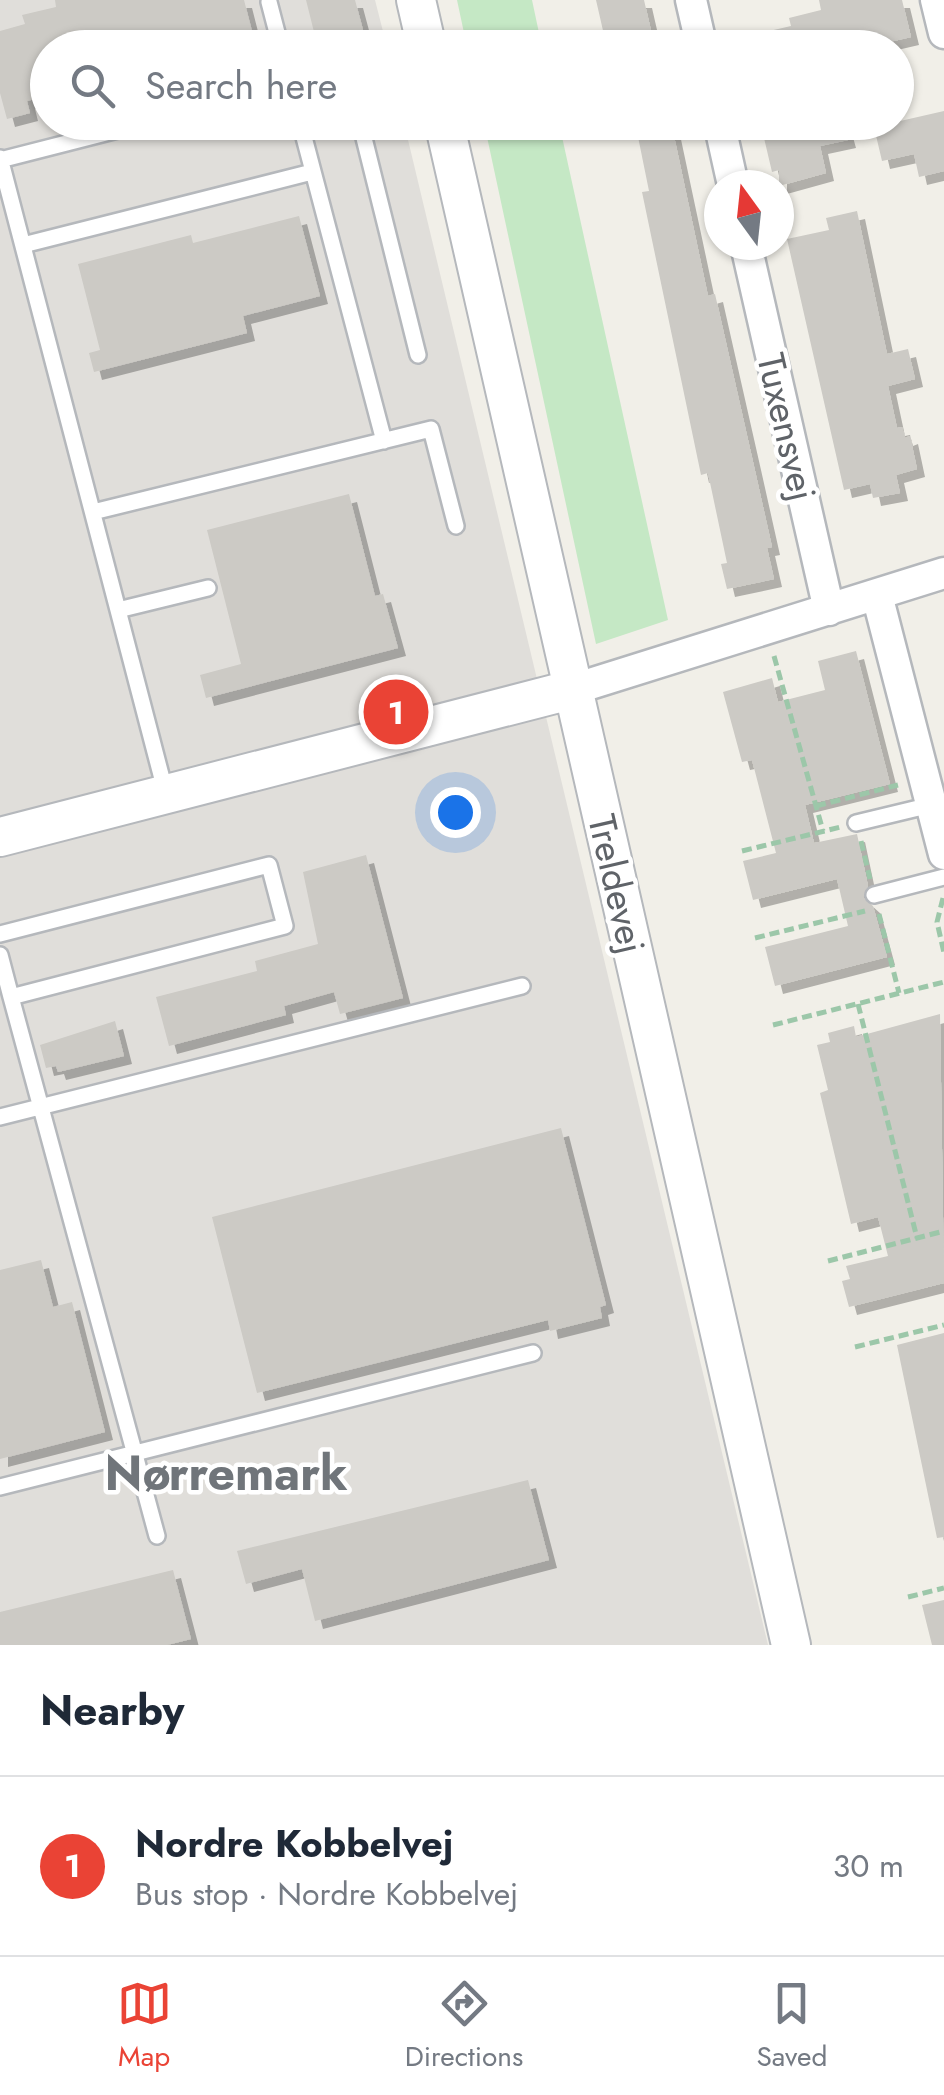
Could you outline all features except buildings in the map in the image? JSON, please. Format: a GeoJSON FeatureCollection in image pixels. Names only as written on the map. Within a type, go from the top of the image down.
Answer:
{"type":"FeatureCollection","features":[{"type":"Feature","properties":{"kind":"street"},"geometry":{"type":"LineString","coordinates":[[416,0],[423,30]]}},
{"type":"Feature","properties":{"kind":"street"},"geometry":{"type":"LineString","coordinates":[[691,0],[698,30]]}},
{"type":"Feature","properties":{"kind":"street"},"geometry":{"type":"LineString","coordinates":[[936,0],[944,33]]}},
{"type":"Feature","properties":{"kind":"street","name":"Treldevej"},"geometry":{"type":"LineString","coordinates":[[448,140],[791,1645]]}},
{"type":"Feature","properties":{"kind":"street"},"geometry":{"type":"LineString","coordinates":[[723,140],[730,170]]}},
{"type":"Feature","properties":{"kind":"street","name":"Tuxensvej"},"geometry":{"type":"LineString","coordinates":[[749,260],[828,610]]}},
{"type":"Feature","properties":{"kind":"street"},"geometry":{"type":"LineString","coordinates":[[0,837],[574,688],[944,573]]}},
{"type":"Feature","properties":{"kind":"street"},"geometry":{"type":"LineString","coordinates":[[876,594],[934,795],[944,854]]}},
{"type":"Feature","properties":{"kind":"lane"},"geometry":{"type":"LineString","coordinates":[[270,2],[277,30]]}},
{"type":"Feature","properties":{"kind":"lane"},"geometry":{"type":"LineString","coordinates":[[77,140],[0,159],[166,794]]}},
{"type":"Feature","properties":{"kind":"lane"},"geometry":{"type":"LineString","coordinates":[[304,140],[384,441]]}},
{"type":"Feature","properties":{"kind":"lane"},"geometry":{"type":"LineString","coordinates":[[364,140],[418,354]]}},
{"type":"Feature","properties":{"kind":"lane"},"geometry":{"type":"LineString","coordinates":[[23,245],[312,172]]}},
{"type":"Feature","properties":{"kind":"lane"},"geometry":{"type":"LineString","coordinates":[[92,512],[431,430],[456,526]]}},
{"type":"Feature","properties":{"kind":"lane"},"geometry":{"type":"LineString","coordinates":[[118,610],[208,588]]}},
{"type":"Feature","properties":{"kind":"lane"},"geometry":{"type":"LineString","coordinates":[[856,823],[934,795]]}},
{"type":"Feature","properties":{"kind":"lane"},"geometry":{"type":"LineString","coordinates":[[0,934],[269,864],[285,926],[11,997]]}},
{"type":"Feature","properties":{"kind":"lane"},"geometry":{"type":"LineString","coordinates":[[876,901],[944,877]]}},
{"type":"Feature","properties":{"kind":"lane"},"geometry":{"type":"LineString","coordinates":[[0,955],[157,1536]]}},
{"type":"Feature","properties":{"kind":"lane"},"geometry":{"type":"LineString","coordinates":[[0,1117],[522,986]]}},
{"type":"Feature","properties":{"kind":"lane"},"geometry":{"type":"LineString","coordinates":[[0,1487],[533,1353]]}},
{"type":"Feature","properties":{"kind":"path"},"geometry":{"type":"LineString","coordinates":[[767,629],[823,831]]}},
{"type":"Feature","properties":{"kind":"path"},"geometry":{"type":"LineString","coordinates":[[816,806],[934,795]]}},
{"type":"Feature","properties":{"kind":"path"},"geometry":{"type":"LineString","coordinates":[[742,851],[856,823]]}},
{"type":"Feature","properties":{"kind":"path"},"geometry":{"type":"LineString","coordinates":[[944,895],[937,926],[944,953]]}},
{"type":"Feature","properties":{"kind":"path"},"geometry":{"type":"LineString","coordinates":[[756,938],[876,901]]}},
{"type":"Feature","properties":{"kind":"path"},"geometry":{"type":"LineString","coordinates":[[773,1025],[944,983]]}},
{"type":"Feature","properties":{"kind":"path"},"geometry":{"type":"LineString","coordinates":[[858,1004],[918,1238]]}},
{"type":"Feature","properties":{"kind":"path"},"geometry":{"type":"LineString","coordinates":[[828,1261],[944,1231]]}},
{"type":"Feature","properties":{"kind":"path"},"geometry":{"type":"LineString","coordinates":[[855,1347],[944,1326]]}},
{"type":"Feature","properties":{"kind":"path"},"geometry":{"type":"LineString","coordinates":[[908,1597],[944,1588]]}},
{"type":"Feature","properties":{"kind":"shaded area"},"geometry":{"type":"Polygon","coordinates":[[[0,0],[375,0],[383,30],[30,30],[30,140],[408,140],[768,1645],[0,1645],[0,0]]]}},
{"type":"Feature","properties":{"kind":"green space"},"geometry":{"type":"Polygon","coordinates":[[[457,0],[532,0],[538,30],[463,30],[457,0]]]}},
{"type":"Feature","properties":{"kind":"green space"},"geometry":{"type":"Polygon","coordinates":[[[488,140],[563,140],[668,620],[596,644],[488,140]]]}},
{"type":"Feature","properties":{"kind":"place","name":"Nordre Kobbelvej"},"geometry":{"type":"Point","coordinates":[396,712]}},
{"type":"Feature","properties":{"kind":"district","name":"Nørremark"},"geometry":{"type":"Point","coordinates":[226,1473]}}]}
